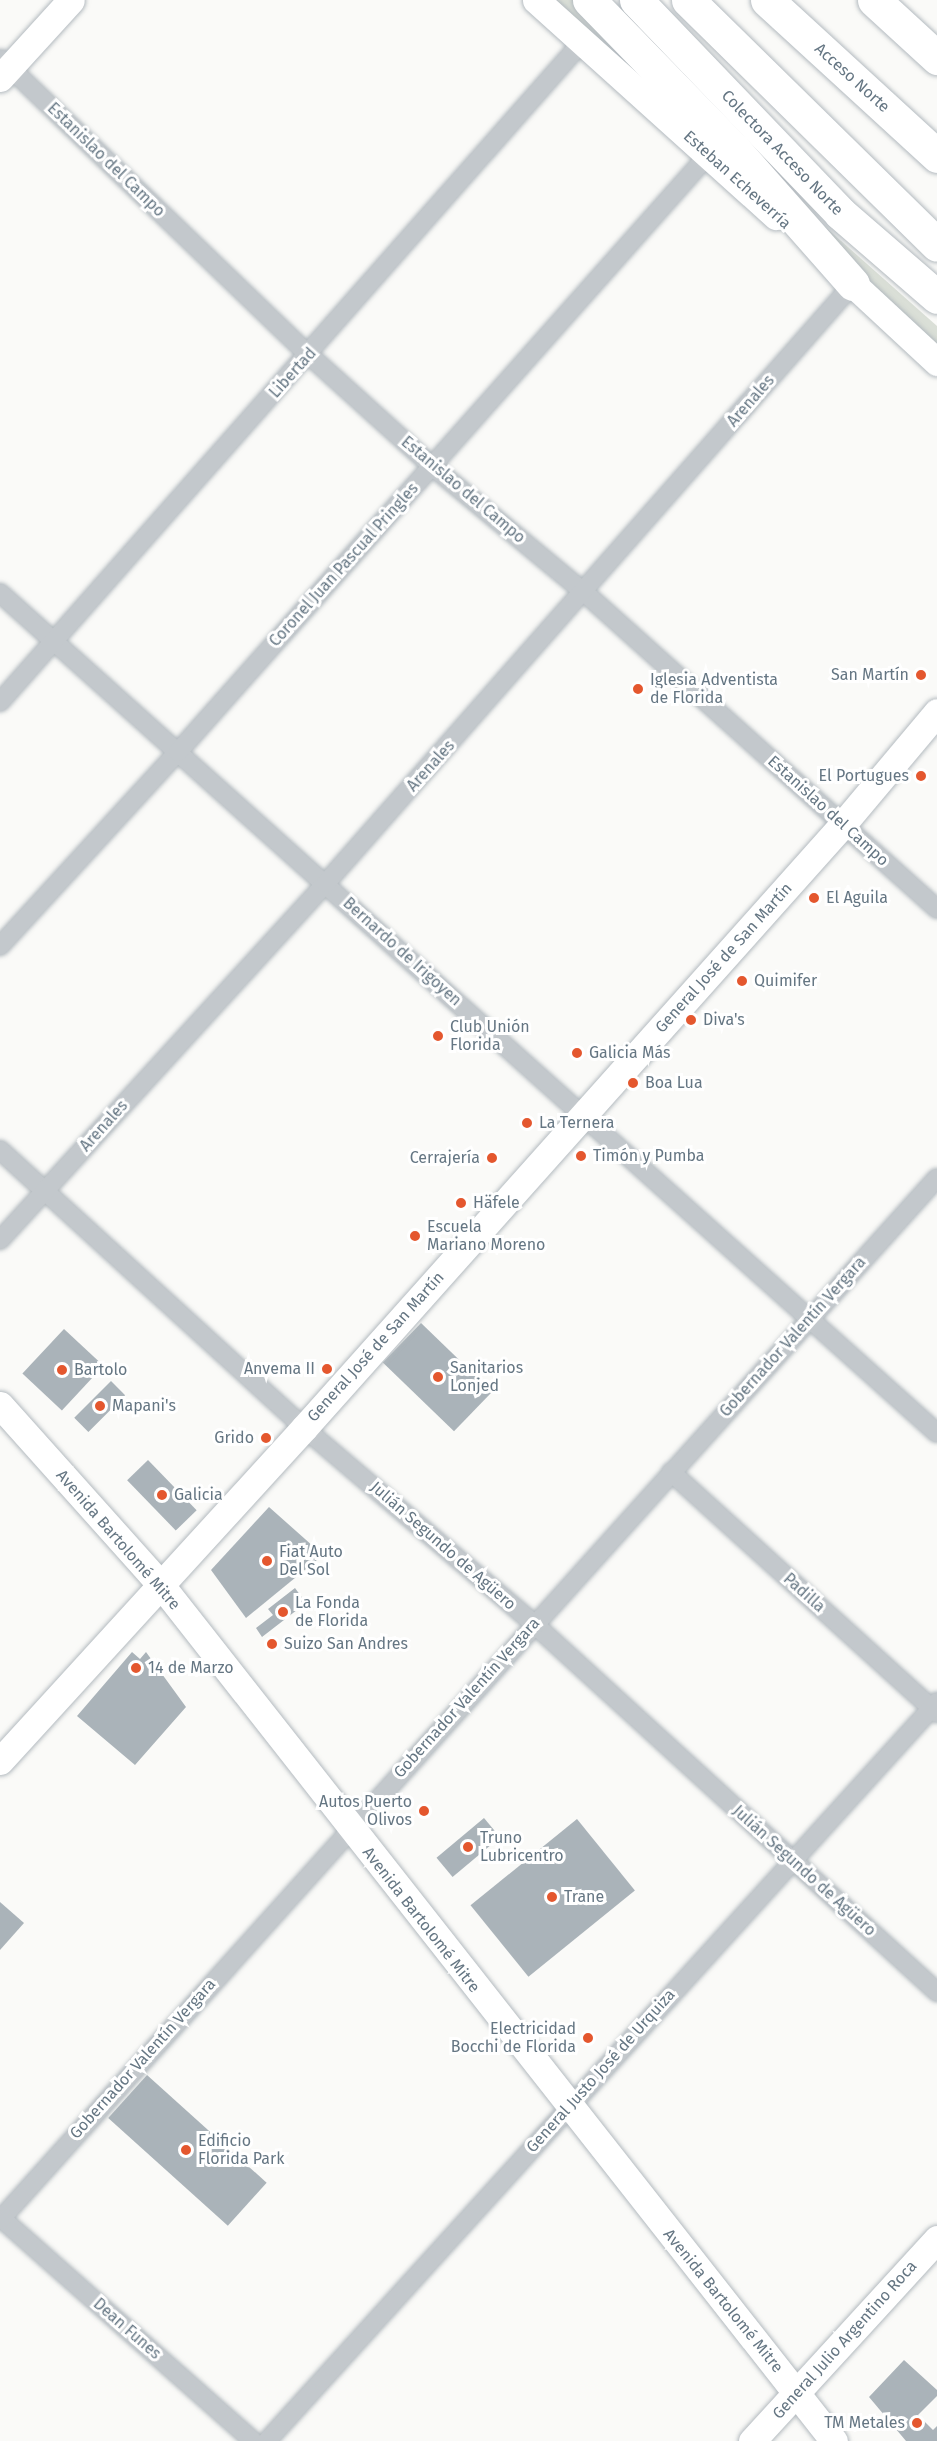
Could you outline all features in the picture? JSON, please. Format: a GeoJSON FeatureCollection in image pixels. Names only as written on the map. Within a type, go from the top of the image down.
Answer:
{"type":"FeatureCollection","features":[{"type":"Feature","properties":{"kind":"highway"},"geometry":{"type":"LineString","coordinates":[[589,0],[734,149],[853,284]]}},
{"type":"Feature","properties":{"kind":"highway","name":"Colectora Acceso Norte"},"geometry":{"type":"LineString","coordinates":[[636,0],[840,213],[937,297]]}},
{"type":"Feature","properties":{"kind":"highway"},"geometry":{"type":"LineString","coordinates":[[688,0],[937,245]]}},
{"type":"Feature","properties":{"kind":"highway","name":"Acceso Norte"},"geometry":{"type":"LineString","coordinates":[[767,0],[937,156]]}},
{"type":"Feature","properties":{"kind":"highway"},"geometry":{"type":"LineString","coordinates":[[874,0],[937,58]]}},
{"type":"Feature","properties":{"kind":"street"},"geometry":{"type":"LineString","coordinates":[[3,68],[70,0]]}},
{"type":"Feature","properties":{"kind":"street","name":"Esteban Echeverría"},"geometry":{"type":"LineString","coordinates":[[536,0],[937,362]]}},
{"type":"Feature","properties":{"kind":"street","name":"Libertad"},"geometry":{"type":"LineString","coordinates":[[0,702],[309,355],[583,41]]}},
{"type":"Feature","properties":{"kind":"street","name":"Estanislao del Campo"},"geometry":{"type":"LineString","coordinates":[[3,68],[309,355],[432,466],[585,593],[937,909]]}},
{"type":"Feature","properties":{"kind":"street","name":"Coronel Juan Pascual Pringles"},"geometry":{"type":"LineString","coordinates":[[0,946],[178,752],[708,155]]}},
{"type":"Feature","properties":{"kind":"street","name":"Arenales"},"geometry":{"type":"LineString","coordinates":[[0,1240],[326,883],[585,593],[853,284]]}},
{"type":"Feature","properties":{"kind":"street","name":"Bernardo de Irigoyen"},"geometry":{"type":"LineString","coordinates":[[0,593],[937,1433]]}},
{"type":"Feature","properties":{"kind":"street","name":"General José de San Martín"},"geometry":{"type":"LineString","coordinates":[[0,1761],[304,1428],[843,824],[937,712]]}},
{"type":"Feature","properties":{"kind":"street","name":"Julián Segundo de Agüero"},"geometry":{"type":"LineString","coordinates":[[0,1150],[304,1428],[534,1624],[937,1992]]}},
{"type":"Feature","properties":{"kind":"street","name":"Gobernador Valentín Vergara"},"geometry":{"type":"LineString","coordinates":[[0,2219],[349,1828],[937,1178]]}},
{"type":"Feature","properties":{"kind":"street","name":"Avenida Bartolomé Mitre"},"geometry":{"type":"LineString","coordinates":[[0,1406],[161,1585],[349,1828],[834,2441]]}},
{"type":"Feature","properties":{"kind":"street","name":"Padilla"},"geometry":{"type":"LineString","coordinates":[[671,1472],[935,1708]]}},
{"type":"Feature","properties":{"kind":"street","name":"General Justo José de Urquiza"},"geometry":{"type":"LineString","coordinates":[[267,2441],[568,2106],[935,1708]]}},
{"type":"Feature","properties":{"kind":"street","name":"Dean Funes"},"geometry":{"type":"LineString","coordinates":[[0,2219],[253,2441]]}},
{"type":"Feature","properties":{"kind":"street","name":"General Julio Argentino Roca"},"geometry":{"type":"LineString","coordinates":[[752,2441],[937,2239]]}},
{"type":"Feature","properties":{"kind":"shaded area"},"geometry":{"type":"Polygon","coordinates":[[[554,0],[573,0],[635,62],[631,68],[554,0]]]}},
{"type":"Feature","properties":{"kind":"shaded area"},"geometry":{"type":"Polygon","coordinates":[[[805,209],[937,326],[937,346],[870,283],[805,209]]]}},
{"type":"Feature","properties":{"kind":"building","name":"Sanitarios Lonjed"},"geometry":{"type":"Polygon","coordinates":[[[421,1323],[492,1392],[454,1431],[383,1363],[421,1323]]]}},
{"type":"Feature","properties":{"kind":"building","name":"Bartolo"},"geometry":{"type":"Polygon","coordinates":[[[64,1329],[103,1366],[62,1410],[22,1374],[64,1329]]]}},
{"type":"Feature","properties":{"kind":"building","name":"Mapani's"},"geometry":{"type":"Polygon","coordinates":[[[111,1381],[125,1395],[88,1432],[74,1418],[111,1381]]]}},
{"type":"Feature","properties":{"kind":"building","name":"Galicia"},"geometry":{"type":"Polygon","coordinates":[[[148,1460],[197,1510],[176,1530],[127,1480],[148,1460]]]}},
{"type":"Feature","properties":{"kind":"building","name":"Fiat Auto Del Sol"},"geometry":{"type":"Polygon","coordinates":[[[269,1507],[323,1555],[246,1618],[211,1570],[269,1507]]]}},
{"type":"Feature","properties":{"kind":"building","name":"La Fonda de Florida"},"geometry":{"type":"Polygon","coordinates":[[[295,1588],[306,1603],[262,1637],[256,1628],[273,1615],[268,1609],[295,1588]]]}},
{"type":"Feature","properties":{"kind":"building"},"geometry":{"type":"Polygon","coordinates":[[[132,1652],[140,1659],[146,1652],[186,1707],[135,1765],[77,1716],[132,1652]]]}},
{"type":"Feature","properties":{"kind":"building","name":"Truno Lubricentro"},"geometry":{"type":"Polygon","coordinates":[[[484,1818],[500,1837],[453,1877],[437,1858],[484,1818]]]}},
{"type":"Feature","properties":{"kind":"building","name":"Trane"},"geometry":{"type":"Polygon","coordinates":[[[577,1819],[635,1890],[528,1977],[471,1905],[577,1819]]]}},
{"type":"Feature","properties":{"kind":"building"},"geometry":{"type":"Polygon","coordinates":[[[0,1902],[24,1923],[0,1950],[0,1902]]]}},
{"type":"Feature","properties":{"kind":"building","name":"Edificio Florida Park"},"geometry":{"type":"Polygon","coordinates":[[[147,2075],[267,2183],[228,2226],[108,2118],[147,2075]]]}},
{"type":"Feature","properties":{"kind":"building"},"geometry":{"type":"Polygon","coordinates":[[[904,2360],[937,2390],[937,2396],[918,2415],[933,2430],[937,2426],[937,2441],[906,2441],[869,2397],[904,2360]]]}},
{"type":"Feature","properties":{"kind":"place","name":"San Martín"},"geometry":{"type":"Point","coordinates":[921,675]}},
{"type":"Feature","properties":{"kind":"place","name":"Iglesia Adventista de Florida"},"geometry":{"type":"Point","coordinates":[638,689]}},
{"type":"Feature","properties":{"kind":"place","name":"El Portugues"},"geometry":{"type":"Point","coordinates":[921,776]}},
{"type":"Feature","properties":{"kind":"place","name":"El Aguila"},"geometry":{"type":"Point","coordinates":[814,898]}},
{"type":"Feature","properties":{"kind":"place","name":"Quimifer"},"geometry":{"type":"Point","coordinates":[742,981]}},
{"type":"Feature","properties":{"kind":"place","name":"Diva's"},"geometry":{"type":"Point","coordinates":[691,1020]}},
{"type":"Feature","properties":{"kind":"place","name":"Club Unión Florida"},"geometry":{"type":"Point","coordinates":[438,1036]}},
{"type":"Feature","properties":{"kind":"place","name":"Galicia Más"},"geometry":{"type":"Point","coordinates":[577,1053]}},
{"type":"Feature","properties":{"kind":"place","name":"Boa Lua"},"geometry":{"type":"Point","coordinates":[633,1083]}},
{"type":"Feature","properties":{"kind":"place","name":"La Ternera"},"geometry":{"type":"Point","coordinates":[527,1123]}},
{"type":"Feature","properties":{"kind":"place","name":"Timón y Pumba"},"geometry":{"type":"Point","coordinates":[581,1156]}},
{"type":"Feature","properties":{"kind":"place","name":"Cerrajería"},"geometry":{"type":"Point","coordinates":[492,1158]}},
{"type":"Feature","properties":{"kind":"place","name":"Häfele"},"geometry":{"type":"Point","coordinates":[461,1203]}},
{"type":"Feature","properties":{"kind":"place","name":"Escuela Mariano Moreno"},"geometry":{"type":"Point","coordinates":[415,1236]}},
{"type":"Feature","properties":{"kind":"place","name":"Anvema II"},"geometry":{"type":"Point","coordinates":[327,1369]}},
{"type":"Feature","properties":{"kind":"place","name":"Bartolo"},"geometry":{"type":"Point","coordinates":[62,1370]}},
{"type":"Feature","properties":{"kind":"place","name":"Sanitarios Lonjed"},"geometry":{"type":"Point","coordinates":[438,1377]}},
{"type":"Feature","properties":{"kind":"place","name":"Mapani's"},"geometry":{"type":"Point","coordinates":[100,1406]}},
{"type":"Feature","properties":{"kind":"place","name":"Grido"},"geometry":{"type":"Point","coordinates":[266,1438]}},
{"type":"Feature","properties":{"kind":"place","name":"Galicia"},"geometry":{"type":"Point","coordinates":[162,1495]}},
{"type":"Feature","properties":{"kind":"place","name":"Fiat Auto Del Sol"},"geometry":{"type":"Point","coordinates":[267,1561]}},
{"type":"Feature","properties":{"kind":"place","name":"La Fonda de Florida"},"geometry":{"type":"Point","coordinates":[283,1612]}},
{"type":"Feature","properties":{"kind":"place","name":"Suizo San Andres"},"geometry":{"type":"Point","coordinates":[272,1644]}},
{"type":"Feature","properties":{"kind":"place","name":"14 de Marzo"},"geometry":{"type":"Point","coordinates":[136,1668]}},
{"type":"Feature","properties":{"kind":"place","name":"Autos Puerto Olivos"},"geometry":{"type":"Point","coordinates":[424,1811]}},
{"type":"Feature","properties":{"kind":"place","name":"Truno Lubricentro"},"geometry":{"type":"Point","coordinates":[468,1847]}},
{"type":"Feature","properties":{"kind":"place","name":"Trane"},"geometry":{"type":"Point","coordinates":[552,1897]}},
{"type":"Feature","properties":{"kind":"place","name":"Electricidad Bocchi de Florida"},"geometry":{"type":"Point","coordinates":[588,2038]}},
{"type":"Feature","properties":{"kind":"place","name":"Edificio Florida Park"},"geometry":{"type":"Point","coordinates":[186,2150]}},
{"type":"Feature","properties":{"kind":"place","name":"TM Metales"},"geometry":{"type":"Point","coordinates":[917,2423]}}]}
